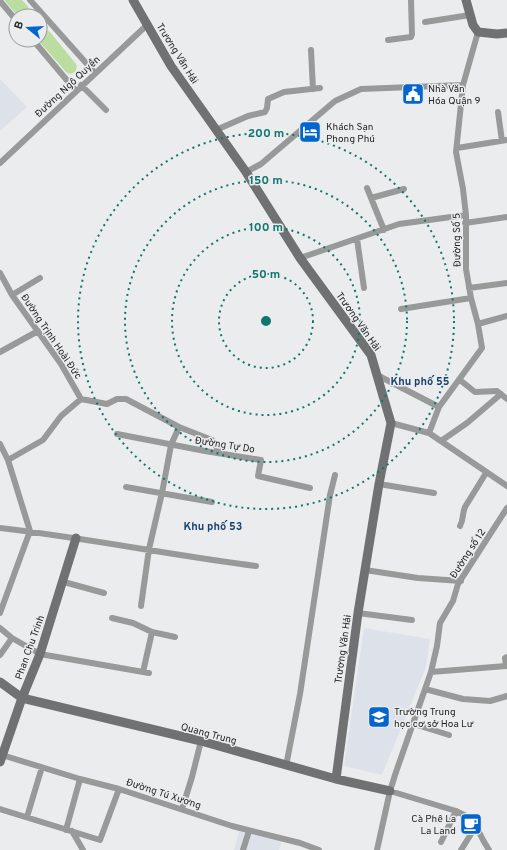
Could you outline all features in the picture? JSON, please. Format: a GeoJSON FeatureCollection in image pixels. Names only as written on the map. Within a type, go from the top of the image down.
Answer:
{"type":"FeatureCollection","features":[{"type":"Feature","properties":{"kind":"street"},"geometry":{"type":"LineString","coordinates":[[30,0],[37,8]]}},
{"type":"Feature","properties":{"kind":"street","name":"Trương Văn Hải"},"geometry":{"type":"LineString","coordinates":[[133,0],[171,66],[246,172],[300,258],[371,355],[391,423],[379,484],[358,613],[336,779]]}},
{"type":"Feature","properties":{"kind":"street"},"geometry":{"type":"LineString","coordinates":[[388,40],[411,38],[411,0]]}},
{"type":"Feature","properties":{"kind":"street"},"geometry":{"type":"LineString","coordinates":[[466,0],[473,25],[478,32],[497,34],[507,33]]}},
{"type":"Feature","properties":{"kind":"street"},"geometry":{"type":"LineString","coordinates":[[0,1],[8,10]]}},
{"type":"Feature","properties":{"kind":"street"},"geometry":{"type":"LineString","coordinates":[[425,22],[470,15]]}},
{"type":"Feature","properties":{"kind":"street"},"geometry":{"type":"LineString","coordinates":[[48,21],[95,73]]}},
{"type":"Feature","properties":{"kind":"street","name":"Đường Ngô Quyền"},"geometry":{"type":"LineString","coordinates":[[0,163],[81,85],[148,24]]}},
{"type":"Feature","properties":{"kind":"street","name":"Đường Số 5"},"geometry":{"type":"LineString","coordinates":[[429,433],[439,407],[482,348],[465,264],[466,214],[457,148],[463,85],[478,32]]}},
{"type":"Feature","properties":{"kind":"street"},"geometry":{"type":"LineString","coordinates":[[40,48],[76,91]]}},
{"type":"Feature","properties":{"kind":"street"},"geometry":{"type":"LineString","coordinates":[[216,130],[248,116],[264,112],[267,108],[268,99],[284,92],[317,89],[311,50]]}},
{"type":"Feature","properties":{"kind":"street"},"geometry":{"type":"LineString","coordinates":[[81,85],[106,110]]}},
{"type":"Feature","properties":{"kind":"street"},"geometry":{"type":"LineString","coordinates":[[246,172],[261,164],[335,101],[362,89],[463,85]]}},
{"type":"Feature","properties":{"kind":"street"},"geometry":{"type":"LineString","coordinates":[[457,148],[504,140],[498,112]]}},
{"type":"Feature","properties":{"kind":"street"},"geometry":{"type":"LineString","coordinates":[[367,188],[384,230]]}},
{"type":"Feature","properties":{"kind":"street"},"geometry":{"type":"LineString","coordinates":[[370,198],[404,189]]}},
{"type":"Feature","properties":{"kind":"street"},"geometry":{"type":"LineString","coordinates":[[300,258],[399,224],[466,214]]}},
{"type":"Feature","properties":{"kind":"street"},"geometry":{"type":"LineString","coordinates":[[465,223],[507,217]]}},
{"type":"Feature","properties":{"kind":"street"},"geometry":{"type":"LineString","coordinates":[[358,239],[364,288]]}},
{"type":"Feature","properties":{"kind":"street","name":"Đường Trịnh Hoài Đức"},"geometry":{"type":"LineString","coordinates":[[0,273],[12,295],[61,364],[80,399]]}},
{"type":"Feature","properties":{"kind":"street"},"geometry":{"type":"LineString","coordinates":[[12,295],[40,278]]}},
{"type":"Feature","properties":{"kind":"street"},"geometry":{"type":"LineString","coordinates":[[469,288],[507,283]]}},
{"type":"Feature","properties":{"kind":"street"},"geometry":{"type":"LineString","coordinates":[[401,308],[471,298]]}},
{"type":"Feature","properties":{"kind":"street"},"geometry":{"type":"LineString","coordinates":[[478,324],[507,316]]}},
{"type":"Feature","properties":{"kind":"street"},"geometry":{"type":"LineString","coordinates":[[0,352],[38,331]]}},
{"type":"Feature","properties":{"kind":"street"},"geometry":{"type":"LineString","coordinates":[[377,375],[439,407]]}},
{"type":"Feature","properties":{"kind":"street"},"geometry":{"type":"LineString","coordinates":[[460,380],[475,392],[497,391],[507,399]]}},
{"type":"Feature","properties":{"kind":"street"},"geometry":{"type":"LineString","coordinates":[[441,441],[467,423],[501,394]]}},
{"type":"Feature","properties":{"kind":"street"},"geometry":{"type":"LineString","coordinates":[[8,460],[43,440],[61,416],[80,399],[107,404],[117,399],[126,399],[179,427],[212,440],[220,452]]}},
{"type":"Feature","properties":{"kind":"street"},"geometry":{"type":"LineString","coordinates":[[391,423],[429,433],[507,486]]}},
{"type":"Feature","properties":{"kind":"street"},"geometry":{"type":"LineString","coordinates":[[141,606],[149,549],[162,493],[171,444],[179,427]]}},
{"type":"Feature","properties":{"kind":"street","name":"Đường Tự Do"},"geometry":{"type":"LineString","coordinates":[[117,434],[261,460],[258,476],[310,488]]}},
{"type":"Feature","properties":{"kind":"street"},"geometry":{"type":"LineString","coordinates":[[0,444],[8,460],[30,531],[0,613]]}},
{"type":"Feature","properties":{"kind":"street"},"geometry":{"type":"LineString","coordinates":[[460,526],[463,520],[464,507],[486,473]]}},
{"type":"Feature","properties":{"kind":"street"},"geometry":{"type":"LineString","coordinates":[[286,766],[300,694],[329,502],[335,475]]}},
{"type":"Feature","properties":{"kind":"street"},"geometry":{"type":"LineString","coordinates":[[379,484],[434,493]]}},
{"type":"Feature","properties":{"kind":"street"},"geometry":{"type":"LineString","coordinates":[[126,487],[212,502]]}},
{"type":"Feature","properties":{"kind":"street","name":"Đường số 12"},"geometry":{"type":"LineString","coordinates":[[377,850],[390,791],[431,672],[437,646],[440,623],[453,601],[458,584],[507,508]]}},
{"type":"Feature","properties":{"kind":"street"},"geometry":{"type":"LineString","coordinates":[[0,528],[30,531],[256,566]]}},
{"type":"Feature","properties":{"kind":"street","name":"Phan Chu Trinh"},"geometry":{"type":"LineString","coordinates":[[1,758],[22,698],[40,654],[64,582],[76,538]]}},
{"type":"Feature","properties":{"kind":"street"},"geometry":{"type":"LineString","coordinates":[[365,570],[418,578],[461,581]]}},
{"type":"Feature","properties":{"kind":"street"},"geometry":{"type":"LineString","coordinates":[[64,582],[104,593]]}},
{"type":"Feature","properties":{"kind":"street"},"geometry":{"type":"LineString","coordinates":[[358,613],[412,620]]}},
{"type":"Feature","properties":{"kind":"street"},"geometry":{"type":"LineString","coordinates":[[112,618],[133,623],[152,632],[175,637]]}},
{"type":"Feature","properties":{"kind":"street"},"geometry":{"type":"LineString","coordinates":[[0,628],[12,638],[40,654],[146,672],[152,632]]}},
{"type":"Feature","properties":{"kind":"street"},"geometry":{"type":"LineString","coordinates":[[0,656],[12,638]]}},
{"type":"Feature","properties":{"kind":"street"},"geometry":{"type":"LineString","coordinates":[[431,672],[506,666],[505,658],[507,657]]}},
{"type":"Feature","properties":{"kind":"street"},"geometry":{"type":"LineString","coordinates":[[0,682],[22,698]]}},
{"type":"Feature","properties":{"kind":"street"},"geometry":{"type":"LineString","coordinates":[[425,689],[463,699],[490,701],[507,696]]}},
{"type":"Feature","properties":{"kind":"street","name":"Quang Trung"},"geometry":{"type":"LineString","coordinates":[[22,698],[201,741],[286,766],[390,791]]}},
{"type":"Feature","properties":{"kind":"street"},"geometry":{"type":"LineString","coordinates":[[414,724],[448,735]]}},
{"type":"Feature","properties":{"kind":"street"},"geometry":{"type":"LineString","coordinates":[[182,810],[201,741]]}},
{"type":"Feature","properties":{"kind":"street","name":"Đường Tú Xương"},"geometry":{"type":"LineString","coordinates":[[1,758],[42,767],[119,789],[249,831],[300,843],[319,850]]}},
{"type":"Feature","properties":{"kind":"street"},"geometry":{"type":"LineString","coordinates":[[27,817],[42,767]]}},
{"type":"Feature","properties":{"kind":"street"},"geometry":{"type":"LineString","coordinates":[[80,779],[69,830],[83,850]]}},
{"type":"Feature","properties":{"kind":"street"},"geometry":{"type":"LineString","coordinates":[[0,809],[100,840],[119,789]]}},
{"type":"Feature","properties":{"kind":"street"},"geometry":{"type":"LineString","coordinates":[[390,791],[456,811],[468,817],[476,826],[482,840],[489,850]]}},
{"type":"Feature","properties":{"kind":"street"},"geometry":{"type":"LineString","coordinates":[[441,842],[456,811]]}},
{"type":"Feature","properties":{"kind":"street"},"geometry":{"type":"LineString","coordinates":[[461,850],[476,826]]}},
{"type":"Feature","properties":{"kind":"street"},"geometry":{"type":"LineString","coordinates":[[242,850],[249,831]]}},
{"type":"Feature","properties":{"kind":"street"},"geometry":{"type":"LineString","coordinates":[[298,850],[300,843]]}},
{"type":"Feature","properties":{"kind":"shaded area"},"geometry":{"type":"Polygon","coordinates":[[[0,79],[27,107],[0,131],[0,79]]]}},
{"type":"Feature","properties":{"kind":"shaded area","name":"Trường Trung học cơ sở Hoa Lư"},"geometry":{"type":"Polygon","coordinates":[[[364,628],[430,639],[426,667],[382,775],[344,766],[364,628]]]}},
{"type":"Feature","properties":{"kind":"shaded area"},"geometry":{"type":"Polygon","coordinates":[[[240,829],[282,841],[279,850],[234,850],[240,829]]]}},
{"type":"Feature","properties":{"kind":"green space"},"geometry":{"type":"Polygon","coordinates":[[[4,0],[22,0],[29,8],[11,8],[4,0]]]}},
{"type":"Feature","properties":{"kind":"green space"},"geometry":{"type":"Polygon","coordinates":[[[48,31],[76,64],[77,67],[75,72],[71,74],[67,73],[45,48],[48,48],[48,31]]]}},
{"type":"Feature","properties":{"kind":"place","name":"Nhà Văn Hóa Quận 9"},"geometry":{"type":"Point","coordinates":[413,94]}},
{"type":"Feature","properties":{"kind":"place","name":"Khách Sạn Phong Phú"},"geometry":{"type":"Point","coordinates":[310,132]}},
{"type":"Feature","properties":{"kind":"place","name":"Trường Trung học cơ sở Hoa Lư"},"geometry":{"type":"Point","coordinates":[379,717]}},
{"type":"Feature","properties":{"kind":"place","name":"Cà Phê La La Land"},"geometry":{"type":"Point","coordinates":[471,824]}},
{"type":"Feature","properties":{"kind":"district","name":"Khu phố 55"},"geometry":{"type":"Point","coordinates":[420,381]}},
{"type":"Feature","properties":{"kind":"district","name":"Khu phố 53"},"geometry":{"type":"Point","coordinates":[213,526]}}]}
